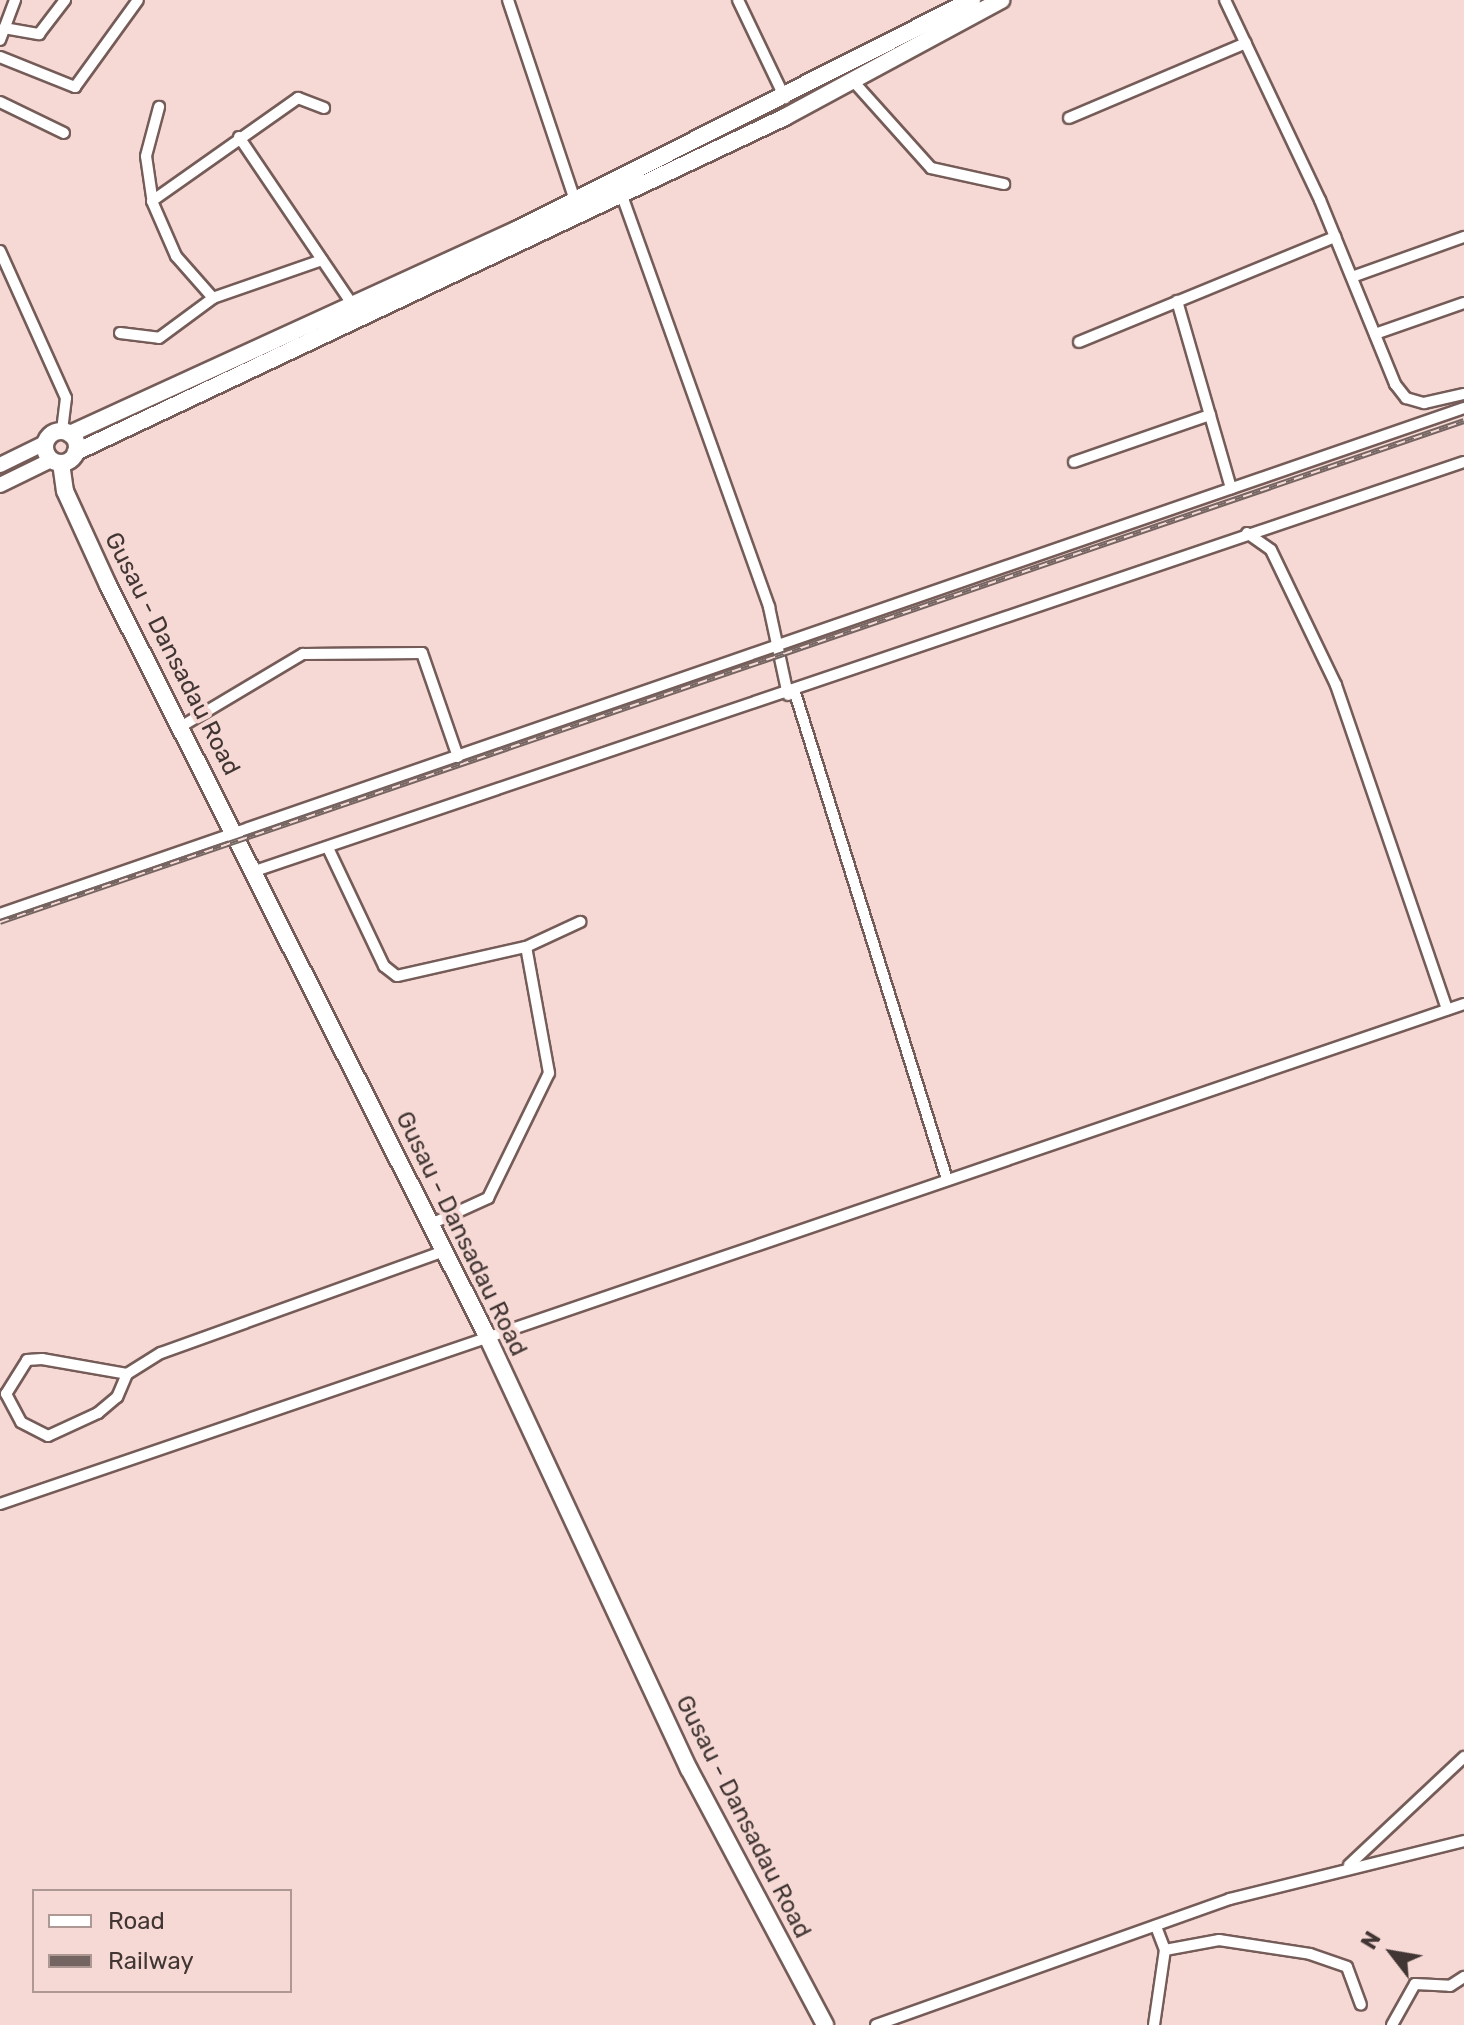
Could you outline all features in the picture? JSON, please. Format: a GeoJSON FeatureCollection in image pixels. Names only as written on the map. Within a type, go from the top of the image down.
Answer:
{"type":"FeatureCollection","features":[{"type":"Feature","properties":{"kind":"main road"},"geometry":{"type":"LineString","coordinates":[[0,485],[56,462],[853,81],[1001,0]]}},
{"type":"Feature","properties":{"kind":"main road"},"geometry":{"type":"LineString","coordinates":[[0,465],[66,432],[354,307],[785,98],[962,2]]}},
{"type":"Feature","properties":{"kind":"main road"},"geometry":{"type":"LineString","coordinates":[[66,432],[76,452]]}},
{"type":"Feature","properties":{"kind":"main road","name":"Gusau - Dansadau Road"},"geometry":{"type":"LineString","coordinates":[[45,443],[56,462],[65,491],[486,1334],[689,1769],[825,2025]]}},
{"type":"Feature","properties":{"kind":"street"},"geometry":{"type":"LineString","coordinates":[[15,0],[2,34],[39,34],[65,0]]}},
{"type":"Feature","properties":{"kind":"street"},"geometry":{"type":"LineString","coordinates":[[0,57],[75,87],[138,0]]}},
{"type":"Feature","properties":{"kind":"street"},"geometry":{"type":"LineString","coordinates":[[508,0],[575,200]]}},
{"type":"Feature","properties":{"kind":"street"},"geometry":{"type":"LineString","coordinates":[[738,0],[785,98]]}},
{"type":"Feature","properties":{"kind":"street"},"geometry":{"type":"LineString","coordinates":[[1225,0],[1406,398],[1424,403],[1464,394]]}},
{"type":"Feature","properties":{"kind":"street"},"geometry":{"type":"LineString","coordinates":[[1069,118],[1246,43]]}},
{"type":"Feature","properties":{"kind":"street"},"geometry":{"type":"LineString","coordinates":[[853,81],[931,168],[1004,184]]}},
{"type":"Feature","properties":{"kind":"street"},"geometry":{"type":"LineString","coordinates":[[153,199],[298,98],[324,108]]}},
{"type":"Feature","properties":{"kind":"street"},"geometry":{"type":"LineString","coordinates":[[0,102],[64,133]]}},
{"type":"Feature","properties":{"kind":"street"},"geometry":{"type":"LineString","coordinates":[[159,107],[146,156],[153,199],[176,256],[213,298]]}},
{"type":"Feature","properties":{"kind":"street"},"geometry":{"type":"LineString","coordinates":[[239,137],[354,307]]}},
{"type":"Feature","properties":{"kind":"street"},"geometry":{"type":"LineString","coordinates":[[621,193],[723,469],[769,607],[775,647],[946,1176]]}},
{"type":"Feature","properties":{"kind":"street"},"geometry":{"type":"LineString","coordinates":[[1079,342],[1335,237]]}},
{"type":"Feature","properties":{"kind":"street"},"geometry":{"type":"LineString","coordinates":[[1352,277],[1464,237]]}},
{"type":"Feature","properties":{"kind":"street"},"geometry":{"type":"LineString","coordinates":[[0,251],[66,398],[66,432]]}},
{"type":"Feature","properties":{"kind":"street"},"geometry":{"type":"LineString","coordinates":[[120,333],[159,338],[213,298],[322,260]]}},
{"type":"Feature","properties":{"kind":"street"},"geometry":{"type":"LineString","coordinates":[[1177,301],[1231,488]]}},
{"type":"Feature","properties":{"kind":"street"},"geometry":{"type":"LineString","coordinates":[[1375,334],[1464,303]]}},
{"type":"Feature","properties":{"kind":"street"},"geometry":{"type":"LineString","coordinates":[[0,914],[1464,408]]}},
{"type":"Feature","properties":{"kind":"street"},"geometry":{"type":"LineString","coordinates":[[1074,462],[1210,415]]}},
{"type":"Feature","properties":{"kind":"street"},"geometry":{"type":"LineString","coordinates":[[255,871],[792,694],[1247,533],[1464,462]]}},
{"type":"Feature","properties":{"kind":"street"},"geometry":{"type":"LineString","coordinates":[[1247,533],[1271,550],[1336,685],[1447,1010]]}},
{"type":"Feature","properties":{"kind":"street"},"geometry":{"type":"LineString","coordinates":[[182,726],[303,654],[422,653],[458,757]]}},
{"type":"Feature","properties":{"kind":"street"},"geometry":{"type":"LineString","coordinates":[[328,848],[384,966],[397,976],[526,947],[580,922]]}},
{"type":"Feature","properties":{"kind":"street"},"geometry":{"type":"LineString","coordinates":[[431,1224],[488,1198],[549,1073],[526,947]]}},
{"type":"Feature","properties":{"kind":"street"},"geometry":{"type":"LineString","coordinates":[[0,1504],[946,1176],[1464,1004]]}},
{"type":"Feature","properties":{"kind":"street"},"geometry":{"type":"LineString","coordinates":[[127,1374],[27,1360],[6,1394],[21,1422],[56,1435],[117,1397],[127,1374],[161,1353],[444,1251]]}},
{"type":"Feature","properties":{"kind":"street"},"geometry":{"type":"LineString","coordinates":[[1349,1865],[1464,1757]]}},
{"type":"Feature","properties":{"kind":"street"},"geometry":{"type":"LineString","coordinates":[[876,2025],[1156,1926],[1349,1865],[1464,1841]]}},
{"type":"Feature","properties":{"kind":"street"},"geometry":{"type":"LineString","coordinates":[[1154,2025],[1165,1950],[1156,1926]]}},
{"type":"Feature","properties":{"kind":"street"},"geometry":{"type":"LineString","coordinates":[[1165,1950],[1219,1940],[1310,1954],[1347,1967],[1361,2005]]}},
{"type":"Feature","properties":{"kind":"street"},"geometry":{"type":"LineString","coordinates":[[1392,2025],[1415,1984],[1450,1986],[1464,1977]]}},
{"type":"Feature","properties":{"kind":"railway"},"geometry":{"type":"LineString","coordinates":[[0,922],[1464,421]]}}]}
